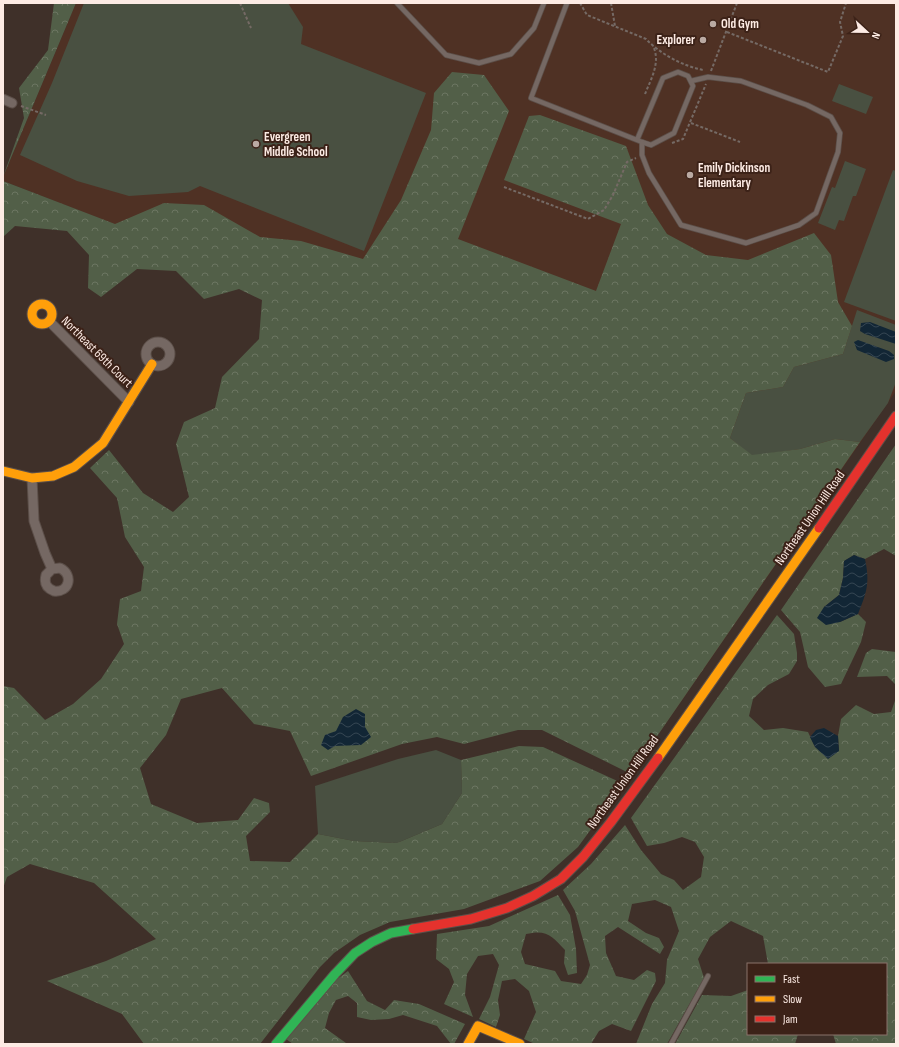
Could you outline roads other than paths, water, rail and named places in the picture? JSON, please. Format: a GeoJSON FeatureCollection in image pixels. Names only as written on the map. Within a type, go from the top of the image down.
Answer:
{"type":"FeatureCollection","features":[{"type":"Feature","properties":{"kind":"street"},"geometry":{"type":"LineString","coordinates":[[3,99],[12,102]]}},
{"type":"Feature","properties":{"kind":"street","name":"Northeast 69th Court"},"geometry":{"type":"LineString","coordinates":[[49,322],[129,402],[152,364]]}},
{"type":"Feature","properties":{"kind":"street"},"geometry":{"type":"LineString","coordinates":[[3,470],[32,478],[53,476],[74,467],[90,455],[102,443],[129,402]]}},
{"type":"Feature","properties":{"kind":"street","name":"Northeast Union Hill Road"},"geometry":{"type":"LineString","coordinates":[[276,1044],[334,974],[355,953],[372,942],[391,933],[471,919],[507,908],[533,896],[561,879],[583,857],[612,822],[659,756],[896,416]]}},
{"type":"Feature","properties":{"kind":"street"},"geometry":{"type":"LineString","coordinates":[[32,478],[34,521],[52,569]]}},
{"type":"Feature","properties":{"kind":"street"},"geometry":{"type":"LineString","coordinates":[[468,1044],[478,1026],[520,1044]]}},
{"type":"Feature","properties":{"kind":"lane"},"geometry":{"type":"LineString","coordinates":[[397,3],[446,55],[479,63],[511,54],[534,28],[544,3]]}},
{"type":"Feature","properties":{"kind":"lane"},"geometry":{"type":"LineString","coordinates":[[567,3],[531,98],[640,141],[651,145],[674,133],[693,86],[691,82],[688,76],[678,72],[663,78],[640,141],[642,155],[649,173],[681,225],[746,243],[799,225],[816,213],[838,152],[840,133],[832,117],[807,105],[741,81],[708,77],[691,82]]}},
{"type":"Feature","properties":{"kind":"lane"},"geometry":{"type":"LineString","coordinates":[[671,1044],[708,976]]}},
{"type":"Feature","properties":{"kind":"water"},"geometry":{"type":"Polygon","coordinates":[[[870,322],[896,332],[896,344],[860,331],[861,323],[870,322]]]}},
{"type":"Feature","properties":{"kind":"water"},"geometry":{"type":"Polygon","coordinates":[[[858,340],[889,351],[894,355],[894,359],[886,362],[857,350],[854,342],[858,340]]]}},
{"type":"Feature","properties":{"kind":"water"},"geometry":{"type":"Polygon","coordinates":[[[854,555],[865,559],[867,567],[867,587],[858,614],[840,622],[826,625],[817,618],[824,607],[839,595],[843,578],[844,561],[854,555]]]}},
{"type":"Feature","properties":{"kind":"water"},"geometry":{"type":"Polygon","coordinates":[[[356,709],[365,714],[365,727],[371,737],[361,745],[335,746],[328,750],[321,745],[325,735],[336,731],[343,717],[356,709]]]}},
{"type":"Feature","properties":{"kind":"water"},"geometry":{"type":"Polygon","coordinates":[[[824,728],[838,736],[839,751],[828,759],[815,747],[810,737],[816,730],[824,728]]]}},
{"type":"Feature","properties":{"kind":"place","name":"Old Gym"},"geometry":{"type":"Point","coordinates":[713,24]}},
{"type":"Feature","properties":{"kind":"place","name":"Explorer"},"geometry":{"type":"Point","coordinates":[703,40]}},
{"type":"Feature","properties":{"kind":"place","name":"Evergreen Middle School"},"geometry":{"type":"Point","coordinates":[256,144]}},
{"type":"Feature","properties":{"kind":"place","name":"Emily Dickinson Elementary"},"geometry":{"type":"Point","coordinates":[690,175]}}]}
